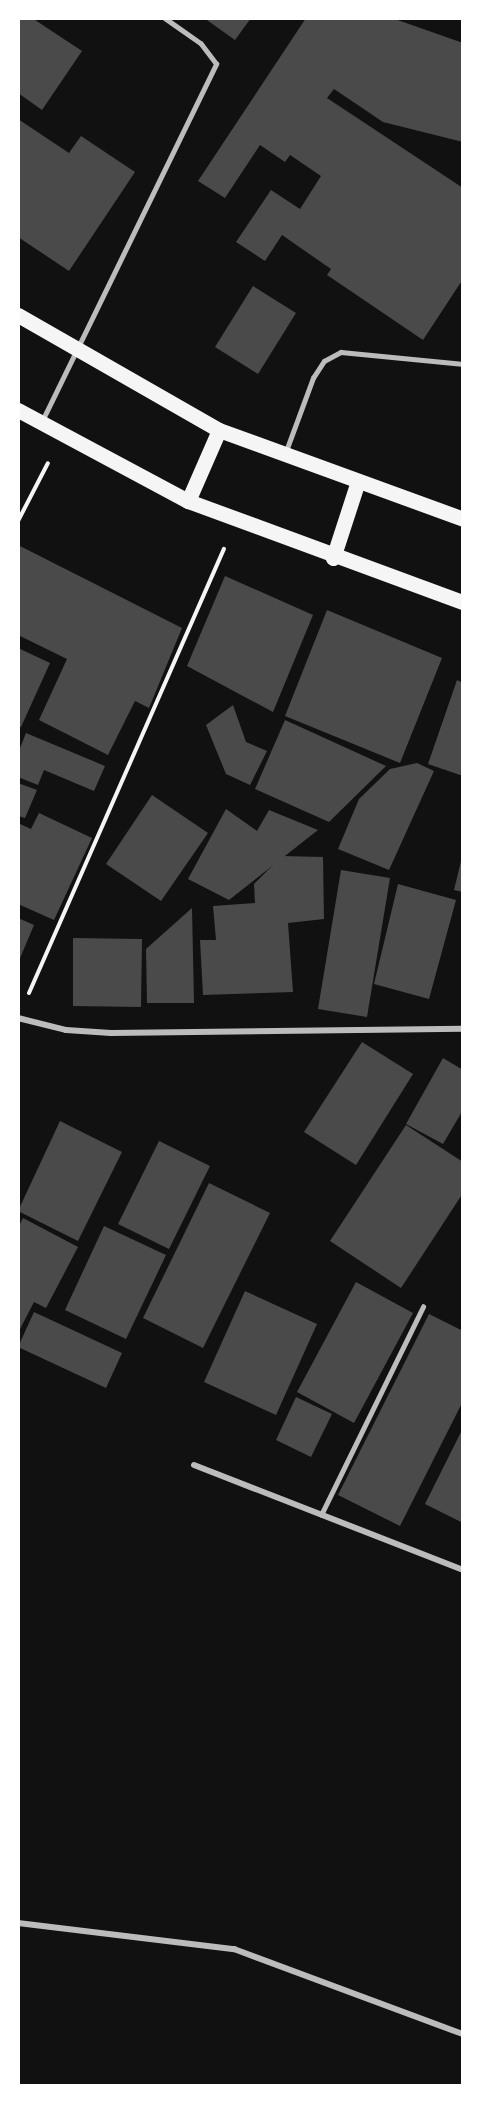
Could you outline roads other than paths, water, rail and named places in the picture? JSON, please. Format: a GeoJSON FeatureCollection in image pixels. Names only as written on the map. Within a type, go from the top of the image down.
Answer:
{"type":"FeatureCollection","features":[{"type":"Feature","properties":{"kind":"main road"},"geometry":{"type":"LineString","coordinates":[[18,315],[219,430],[463,519]]}},
{"type":"Feature","properties":{"kind":"main road"},"geometry":{"type":"LineString","coordinates":[[18,410],[188,501],[333,558],[463,602]]}},
{"type":"Feature","properties":{"kind":"main road"},"geometry":{"type":"LineString","coordinates":[[188,501],[219,430]]}},
{"type":"Feature","properties":{"kind":"main road"},"geometry":{"type":"LineString","coordinates":[[333,558],[358,481]]}},
{"type":"Feature","properties":{"kind":"street"},"geometry":{"type":"LineString","coordinates":[[18,1018],[66,1030],[111,1033],[463,1029]]}},
{"type":"Feature","properties":{"kind":"street"},"geometry":{"type":"LineString","coordinates":[[194,1465],[463,1570]]}},
{"type":"Feature","properties":{"kind":"street"},"geometry":{"type":"LineString","coordinates":[[18,1923],[234,1949],[463,2034]]}},
{"type":"Feature","properties":{"kind":"lane"},"geometry":{"type":"LineString","coordinates":[[41,423],[75,349],[216,64],[201,44],[164,18]]}},
{"type":"Feature","properties":{"kind":"lane"},"geometry":{"type":"LineString","coordinates":[[285,455],[313,378],[324,361],[341,352],[463,364]]}},
{"type":"Feature","properties":{"kind":"lane"},"geometry":{"type":"LineString","coordinates":[[321,1515],[423,1307]]}}]}
